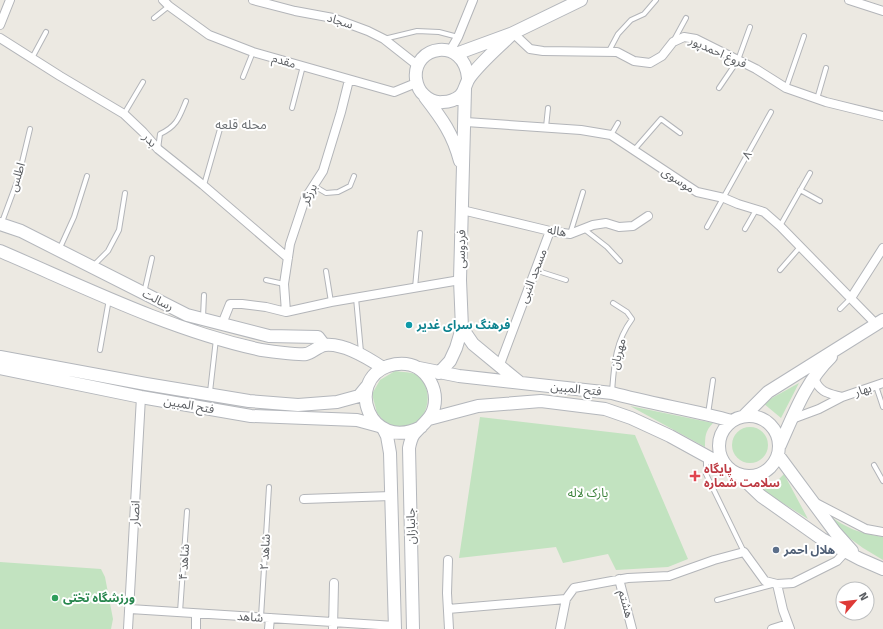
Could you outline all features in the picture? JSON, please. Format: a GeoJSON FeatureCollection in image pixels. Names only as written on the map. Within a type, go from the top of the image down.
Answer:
{"type":"FeatureCollection","features":[{"type":"Feature","properties":{"kind":"main road"},"geometry":{"type":"LineString","coordinates":[[453,52],[513,33],[581,0]]}},
{"type":"Feature","properties":{"kind":"main road"},"geometry":{"type":"LineString","coordinates":[[419,88],[429,100],[439,103],[450,102],[459,97],[467,84],[513,33]]}},
{"type":"Feature","properties":{"kind":"main road"},"geometry":{"type":"LineString","coordinates":[[463,170],[455,144],[444,121],[419,88],[415,74],[417,65],[423,57],[431,52],[440,49],[453,52],[463,60],[468,69],[467,84]]}},
{"type":"Feature","properties":{"kind":"main road","name":"فردوسی"},"geometry":{"type":"LineString","coordinates":[[462,328],[460,280],[467,84]]}},
{"type":"Feature","properties":{"kind":"main road","name":"رسالت"},"geometry":{"type":"LineString","coordinates":[[0,224],[21,231],[187,315],[269,336],[318,337],[324,345]]}},
{"type":"Feature","properties":{"kind":"main road","name":"رسالت"},"geometry":{"type":"LineString","coordinates":[[0,250],[109,298],[191,330],[216,338],[258,350],[305,354],[324,345],[338,346],[361,355],[383,368]]}},
{"type":"Feature","properties":{"kind":"main road"},"geometry":{"type":"LineString","coordinates":[[880,322],[768,392],[744,416],[732,421],[726,427],[721,435],[719,444],[720,454],[724,462],[761,496],[822,539],[860,559],[883,568]]}},
{"type":"Feature","properties":{"kind":"main road"},"geometry":{"type":"LineString","coordinates":[[462,328],[473,344],[519,382]]}},
{"type":"Feature","properties":{"kind":"main road"},"geometry":{"type":"LineString","coordinates":[[439,373],[450,361],[462,328]]}},
{"type":"Feature","properties":{"kind":"main road"},"geometry":{"type":"LineString","coordinates":[[734,472],[748,476],[758,475],[767,471],[774,464],[804,392],[822,366],[850,340]]}},
{"type":"Feature","properties":{"kind":"main road","name":"فتح المبین"},"geometry":{"type":"LineString","coordinates":[[0,357],[210,395],[249,401],[298,405],[349,400],[359,396],[368,386]]}},
{"type":"Feature","properties":{"kind":"main road"},"geometry":{"type":"LineString","coordinates":[[395,364],[407,364],[418,368],[427,376],[433,386],[435,398],[434,409],[425,423],[411,432],[400,434],[389,432],[381,427],[372,418],[367,408],[366,397],[368,386],[374,375],[383,368],[395,364]]}},
{"type":"Feature","properties":{"kind":"main road","name":"فتح المبین"},"geometry":{"type":"LineString","coordinates":[[0,368],[142,397],[251,416],[357,420],[381,427]]}},
{"type":"Feature","properties":{"kind":"main road","name":"فتح المبین"},"geometry":{"type":"LineString","coordinates":[[418,368],[439,373],[490,380],[612,393],[637,400],[708,414],[732,421]]}},
{"type":"Feature","properties":{"kind":"main road","name":"فتح المبین"},"geometry":{"type":"LineString","coordinates":[[425,423],[478,406],[541,401],[605,409],[631,418],[670,436],[734,472]]}},
{"type":"Feature","properties":{"kind":"main road"},"geometry":{"type":"LineString","coordinates":[[744,416],[754,416],[764,420],[772,426],[778,435],[779,450],[834,532],[860,559]]}},
{"type":"Feature","properties":{"kind":"main road","name":"جانبازان"},"geometry":{"type":"LineString","coordinates":[[413,629],[409,448],[414,434],[425,423]]}},
{"type":"Feature","properties":{"kind":"main road","name":"جانبازان"},"geometry":{"type":"LineString","coordinates":[[381,427],[389,444],[395,627]]}},
{"type":"Feature","properties":{"kind":"main road"},"geometry":{"type":"LineString","coordinates":[[390,461],[393,459],[404,458],[409,463]]}},
{"type":"Feature","properties":{"kind":"street"},"geometry":{"type":"LineString","coordinates":[[0,25],[10,0]]}},
{"type":"Feature","properties":{"kind":"street","name":"مقدم"},"geometry":{"type":"LineString","coordinates":[[163,0],[209,35],[253,52],[394,92],[419,88]]}},
{"type":"Feature","properties":{"kind":"street","name":"سجاد"},"geometry":{"type":"LineString","coordinates":[[253,0],[281,4],[333,18],[368,30],[384,39],[417,65]]}},
{"type":"Feature","properties":{"kind":"street"},"geometry":{"type":"LineString","coordinates":[[453,52],[473,0]]}},
{"type":"Feature","properties":{"kind":"street"},"geometry":{"type":"LineString","coordinates":[[849,0],[883,11]]}},
{"type":"Feature","properties":{"kind":"street","name":"فروغ احمدپور"},"geometry":{"type":"LineString","coordinates":[[513,33],[530,49],[543,51],[617,52],[634,61],[650,63],[662,56],[673,42],[684,37],[696,40],[738,60],[756,69],[786,88],[883,116]]}},
{"type":"Feature","properties":{"kind":"street","name":"بدر"},"geometry":{"type":"LineString","coordinates":[[0,38],[124,114],[158,149],[204,185],[288,258]]}},
{"type":"Feature","properties":{"kind":"street","name":"برزگر"},"geometry":{"type":"LineString","coordinates":[[286,312],[284,284],[290,244],[305,198],[323,170],[342,112],[350,80]]}},
{"type":"Feature","properties":{"kind":"street","name":"موسوی"},"geometry":{"type":"LineString","coordinates":[[466,122],[581,130],[611,135],[697,192],[724,198],[764,212],[780,226],[851,298],[880,322]]}},
{"type":"Feature","properties":{"kind":"street","name":"هاله"},"geometry":{"type":"LineString","coordinates":[[462,210],[550,231],[570,234],[593,225],[606,224],[620,227],[633,226],[648,216]]}},
{"type":"Feature","properties":{"kind":"street","name":"مسجد النبی"},"geometry":{"type":"LineString","coordinates":[[499,367],[550,231]]}},
{"type":"Feature","properties":{"kind":"street"},"geometry":{"type":"LineString","coordinates":[[851,298],[883,248]]}},
{"type":"Feature","properties":{"kind":"street"},"geometry":{"type":"LineString","coordinates":[[222,324],[230,304],[266,307],[286,312],[331,302],[460,280]]}},
{"type":"Feature","properties":{"kind":"street"},"geometry":{"type":"LineString","coordinates":[[814,378],[817,387],[826,393],[842,397]]}},
{"type":"Feature","properties":{"kind":"street","name":"بهار"},"geometry":{"type":"LineString","coordinates":[[792,419],[819,409],[842,397],[880,385]]}},
{"type":"Feature","properties":{"kind":"street","name":"انصار"},"geometry":{"type":"LineString","coordinates":[[128,629],[142,397]]}},
{"type":"Feature","properties":{"kind":"street"},"geometry":{"type":"LineString","coordinates":[[304,500],[391,496]]}},
{"type":"Feature","properties":{"kind":"street"},"geometry":{"type":"LineString","coordinates":[[813,501],[866,529],[883,532]]}},
{"type":"Feature","properties":{"kind":"street"},"geometry":{"type":"LineString","coordinates":[[560,629],[566,599],[574,588],[619,579],[669,576],[714,560],[744,552],[765,581],[777,584],[793,583],[837,561],[846,552]]}},
{"type":"Feature","properties":{"kind":"street"},"geometry":{"type":"LineString","coordinates":[[448,560],[449,629]]}},
{"type":"Feature","properties":{"kind":"street","name":"هشتم"},"geometry":{"type":"LineString","coordinates":[[619,579],[632,629]]}},
{"type":"Feature","properties":{"kind":"street"},"geometry":{"type":"LineString","coordinates":[[333,625],[334,583]]}},
{"type":"Feature","properties":{"kind":"street"},"geometry":{"type":"LineString","coordinates":[[772,629],[789,627],[783,610],[777,584]]}},
{"type":"Feature","properties":{"kind":"street"},"geometry":{"type":"LineString","coordinates":[[448,609],[566,599]]}},
{"type":"Feature","properties":{"kind":"street","name":"شاهد"},"geometry":{"type":"LineString","coordinates":[[130,609],[266,618],[333,625],[395,627]]}},
{"type":"Feature","properties":{"kind":"street"},"geometry":{"type":"LineString","coordinates":[[196,614],[196,629]]}},
{"type":"Feature","properties":{"kind":"street"},"geometry":{"type":"LineString","coordinates":[[266,618],[269,629]]}},
{"type":"Feature","properties":{"kind":"lane"},"geometry":{"type":"LineString","coordinates":[[608,52],[618,34],[631,20],[644,14],[656,0]]}},
{"type":"Feature","properties":{"kind":"lane"},"geometry":{"type":"LineString","coordinates":[[154,18],[169,6]]}},
{"type":"Feature","properties":{"kind":"lane"},"geometry":{"type":"LineString","coordinates":[[673,42],[686,18]]}},
{"type":"Feature","properties":{"kind":"lane"},"geometry":{"type":"LineString","coordinates":[[719,88],[738,60],[750,27]]}},
{"type":"Feature","properties":{"kind":"lane"},"geometry":{"type":"LineString","coordinates":[[384,39],[417,31],[439,32],[458,37]]}},
{"type":"Feature","properties":{"kind":"lane"},"geometry":{"type":"LineString","coordinates":[[32,58],[46,32]]}},
{"type":"Feature","properties":{"kind":"lane"},"geometry":{"type":"LineString","coordinates":[[786,88],[804,36]]}},
{"type":"Feature","properties":{"kind":"lane"},"geometry":{"type":"LineString","coordinates":[[243,77],[253,52]]}},
{"type":"Feature","properties":{"kind":"lane"},"geometry":{"type":"LineString","coordinates":[[292,108],[303,66]]}},
{"type":"Feature","properties":{"kind":"lane"},"geometry":{"type":"LineString","coordinates":[[817,98],[826,68]]}},
{"type":"Feature","properties":{"kind":"lane"},"geometry":{"type":"LineString","coordinates":[[124,114],[143,82]]}},
{"type":"Feature","properties":{"kind":"lane"},"geometry":{"type":"LineString","coordinates":[[158,149],[160,134],[170,129],[178,120],[186,101]]}},
{"type":"Feature","properties":{"kind":"lane"},"geometry":{"type":"LineString","coordinates":[[546,128],[548,108]]}},
{"type":"Feature","properties":{"kind":"lane","name":"۸"},"geometry":{"type":"LineString","coordinates":[[707,227],[771,112]]}},
{"type":"Feature","properties":{"kind":"lane"},"geometry":{"type":"LineString","coordinates":[[634,150],[661,119],[680,133]]}},
{"type":"Feature","properties":{"kind":"lane"},"geometry":{"type":"LineString","coordinates":[[611,135],[618,123]]}},
{"type":"Feature","properties":{"kind":"lane","name":"اطلس"},"geometry":{"type":"LineString","coordinates":[[0,224],[18,179],[30,129]]}},
{"type":"Feature","properties":{"kind":"lane"},"geometry":{"type":"LineString","coordinates":[[204,185],[220,130]]}},
{"type":"Feature","properties":{"kind":"lane"},"geometry":{"type":"LineString","coordinates":[[780,226],[810,173]]}},
{"type":"Feature","properties":{"kind":"lane"},"geometry":{"type":"LineString","coordinates":[[59,250],[74,217],[86,176]]}},
{"type":"Feature","properties":{"kind":"lane"},"geometry":{"type":"LineString","coordinates":[[314,185],[326,193],[338,192],[350,186],[354,176]]}},
{"type":"Feature","properties":{"kind":"lane"},"geometry":{"type":"LineString","coordinates":[[800,190],[820,201]]}},
{"type":"Feature","properties":{"kind":"lane"},"geometry":{"type":"LineString","coordinates":[[570,234],[583,192]]}},
{"type":"Feature","properties":{"kind":"lane"},"geometry":{"type":"LineString","coordinates":[[93,267],[108,252],[119,230],[125,193]]}},
{"type":"Feature","properties":{"kind":"lane"},"geometry":{"type":"LineString","coordinates":[[745,229],[756,210]]}},
{"type":"Feature","properties":{"kind":"lane"},"geometry":{"type":"LineString","coordinates":[[584,229],[607,247],[620,261]]}},
{"type":"Feature","properties":{"kind":"lane"},"geometry":{"type":"LineString","coordinates":[[415,288],[420,233]]}},
{"type":"Feature","properties":{"kind":"lane"},"geometry":{"type":"LineString","coordinates":[[780,270],[800,246]]}},
{"type":"Feature","properties":{"kind":"lane"},"geometry":{"type":"LineString","coordinates":[[144,293],[152,258]]}},
{"type":"Feature","properties":{"kind":"lane"},"geometry":{"type":"LineString","coordinates":[[535,270],[566,280]]}},
{"type":"Feature","properties":{"kind":"lane"},"geometry":{"type":"LineString","coordinates":[[326,271],[331,302]]}},
{"type":"Feature","properties":{"kind":"lane"},"geometry":{"type":"LineString","coordinates":[[266,280],[284,284]]}},
{"type":"Feature","properties":{"kind":"lane"},"geometry":{"type":"LineString","coordinates":[[203,320],[204,295]]}},
{"type":"Feature","properties":{"kind":"lane"},"geometry":{"type":"LineString","coordinates":[[100,350],[109,298]]}},
{"type":"Feature","properties":{"kind":"lane"},"geometry":{"type":"LineString","coordinates":[[356,298],[361,355]]}},
{"type":"Feature","properties":{"kind":"lane"},"geometry":{"type":"LineString","coordinates":[[840,309],[851,298]]}},
{"type":"Feature","properties":{"kind":"lane","name":"مهربان"},"geometry":{"type":"LineString","coordinates":[[612,393],[618,344],[632,319],[627,312],[613,303]]}},
{"type":"Feature","properties":{"kind":"lane"},"geometry":{"type":"LineString","coordinates":[[210,395],[216,338]]}},
{"type":"Feature","properties":{"kind":"lane"},"geometry":{"type":"LineString","coordinates":[[708,414],[713,380]]}},
{"type":"Feature","properties":{"kind":"lane"},"geometry":{"type":"LineString","coordinates":[[880,385],[883,406]]}},
{"type":"Feature","properties":{"kind":"lane"},"geometry":{"type":"LineString","coordinates":[[706,455],[706,474],[744,552]]}},
{"type":"Feature","properties":{"kind":"lane"},"geometry":{"type":"LineString","coordinates":[[874,465],[883,481]]}},
{"type":"Feature","properties":{"kind":"lane","name":"شاهد ۲"},"geometry":{"type":"LineString","coordinates":[[266,618],[269,487]]}},
{"type":"Feature","properties":{"kind":"lane","name":"شاهد ۴"},"geometry":{"type":"LineString","coordinates":[[180,613],[187,511]]}},
{"type":"Feature","properties":{"kind":"lane"},"geometry":{"type":"LineString","coordinates":[[717,600],[777,584]]}},
{"type":"Feature","properties":{"kind":"green space"},"geometry":{"type":"Polygon","coordinates":[[[395,371],[417,375],[426,387],[428,395],[422,417],[417,423],[408,428],[388,426],[377,413],[372,394],[380,380],[395,371]]]}},
{"type":"Feature","properties":{"kind":"green space"},"geometry":{"type":"Polygon","coordinates":[[[799,383],[781,418],[763,403],[799,383]]]}},
{"type":"Feature","properties":{"kind":"green space"},"geometry":{"type":"Polygon","coordinates":[[[630,406],[713,423],[706,434],[705,447],[630,406]]]}},
{"type":"Feature","properties":{"kind":"green space","name":"پارک لاله"},"geometry":{"type":"Polygon","coordinates":[[[480,417],[635,435],[688,559],[668,567],[616,570],[608,554],[563,563],[556,547],[459,558],[480,417]]]}},
{"type":"Feature","properties":{"kind":"green space"},"geometry":{"type":"Polygon","coordinates":[[[754,427],[763,432],[767,438],[767,452],[763,458],[754,463],[746,463],[737,458],[733,452],[732,441],[737,432],[743,428],[754,427]]]}},
{"type":"Feature","properties":{"kind":"green space"},"geometry":{"type":"Polygon","coordinates":[[[784,474],[808,519],[762,490],[774,484],[784,474]]]}},
{"type":"Feature","properties":{"kind":"green space"},"geometry":{"type":"Polygon","coordinates":[[[830,516],[855,530],[883,537],[883,560],[844,534],[830,516]]]}},
{"type":"Feature","properties":{"kind":"green space","name":"ورزشگاه تختی"},"geometry":{"type":"Polygon","coordinates":[[[0,562],[101,569],[105,577],[113,619],[111,629],[0,629],[0,562]]]}},
{"type":"Feature","properties":{"kind":"place","name":"فرهنگ سرای غدیر"},"geometry":{"type":"Point","coordinates":[409,325]}},
{"type":"Feature","properties":{"kind":"place","name":"پایگاه سلامت شماره"},"geometry":{"type":"Point","coordinates":[695,476]}},
{"type":"Feature","properties":{"kind":"place","name":"هلال احمر"},"geometry":{"type":"Point","coordinates":[776,550]}},
{"type":"Feature","properties":{"kind":"place","name":"ورزشگاه تختی"},"geometry":{"type":"Point","coordinates":[55,598]}},
{"type":"Feature","properties":{"kind":"district","name":"محله قلعه"},"geometry":{"type":"Point","coordinates":[241,124]}}]}
